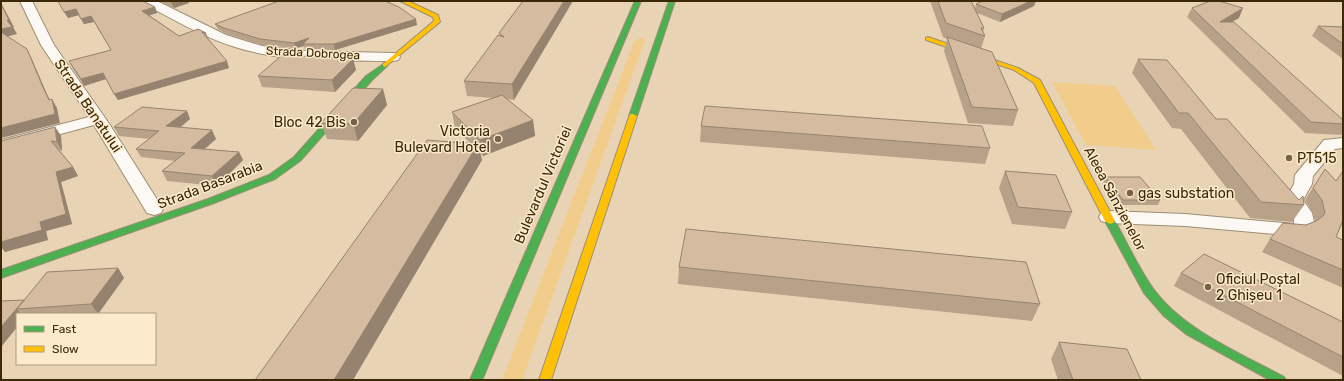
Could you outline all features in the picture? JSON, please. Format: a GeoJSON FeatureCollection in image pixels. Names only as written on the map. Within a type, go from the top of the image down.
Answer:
{"type":"FeatureCollection","features":[{"type":"Feature","properties":{"kind":"main road","name":"Strada Basarabia"},"geometry":{"type":"LineString","coordinates":[[1,274],[211,201],[272,177],[298,159],[360,88],[393,57],[434,24],[437,19],[431,13],[403,1]]}},
{"type":"Feature","properties":{"kind":"main road","name":"Bulevardul Victoriei"},"geometry":{"type":"LineString","coordinates":[[476,380],[634,18],[638,1]]}},
{"type":"Feature","properties":{"kind":"main road"},"geometry":{"type":"LineString","coordinates":[[545,380],[662,19],[672,1]]}},
{"type":"Feature","properties":{"kind":"main road","name":"Aleea Sânzienelor"},"geometry":{"type":"LineString","coordinates":[[928,39],[1016,69],[1037,82],[1078,162],[1148,290],[1168,313],[1190,331],[1280,380]]}},
{"type":"Feature","properties":{"kind":"street","name":"Strada Banatului"},"geometry":{"type":"LineString","coordinates":[[26,1],[32,16],[53,53],[98,119],[154,209]]}},
{"type":"Feature","properties":{"kind":"street","name":"Strada Dobrogea"},"geometry":{"type":"LineString","coordinates":[[148,1],[222,38],[257,49],[288,53],[393,57]]}},
{"type":"Feature","properties":{"kind":"street"},"geometry":{"type":"LineString","coordinates":[[1,145],[98,119]]}},
{"type":"Feature","properties":{"kind":"street"},"geometry":{"type":"LineString","coordinates":[[1108,216],[1297,230],[1305,226],[1303,213],[1294,200],[1303,184],[1304,175],[1330,144],[1343,143]]}},
{"type":"Feature","properties":{"kind":"shaded area"},"geometry":{"type":"Polygon","coordinates":[[[644,38],[645,40],[522,380],[502,380],[635,40],[644,38]]]}},
{"type":"Feature","properties":{"kind":"shaded area"},"geometry":{"type":"Polygon","coordinates":[[[1052,82],[1115,86],[1156,150],[1086,145],[1052,82]]]}},
{"type":"Feature","properties":{"kind":"building"},"geometry":{"type":"Polygon","coordinates":[[[58,1],[143,1],[155,7],[142,11],[179,36],[198,29],[206,33],[202,32],[227,61],[114,94],[103,73],[81,79],[69,61],[111,50],[91,16],[81,19],[76,9],[64,12],[58,1]]]}},
{"type":"Feature","properties":{"kind":"building"},"geometry":{"type":"Polygon","coordinates":[[[279,1],[385,1],[399,7],[416,19],[334,44],[303,44],[309,38],[294,43],[260,39],[215,24],[279,1]]]}},
{"type":"Feature","properties":{"kind":"building"},"geometry":{"type":"Polygon","coordinates":[[[523,1],[564,1],[512,84],[464,81],[498,35],[504,37],[499,33],[523,1]]]}},
{"type":"Feature","properties":{"kind":"building"},"geometry":{"type":"Polygon","coordinates":[[[938,1],[971,1],[984,28],[981,28],[985,36],[946,23],[938,1]]]}},
{"type":"Feature","properties":{"kind":"building"},"geometry":{"type":"Polygon","coordinates":[[[983,1],[1031,1],[1002,14],[976,4],[983,1]]]}},
{"type":"Feature","properties":{"kind":"building"},"geometry":{"type":"Polygon","coordinates":[[[1210,1],[1219,1],[1243,8],[1220,22],[1234,22],[1343,120],[1343,124],[1311,122],[1192,8],[1210,1]]]}},
{"type":"Feature","properties":{"kind":"building"},"geometry":{"type":"Polygon","coordinates":[[[1,4],[9,20],[7,20],[12,27],[1,29],[1,4]]]}},
{"type":"Feature","properties":{"kind":"building"},"geometry":{"type":"Polygon","coordinates":[[[1318,26],[1343,27],[1343,44],[1318,26]]]}},
{"type":"Feature","properties":{"kind":"building"},"geometry":{"type":"Polygon","coordinates":[[[1,32],[27,49],[49,100],[52,99],[55,114],[1,128],[1,32]]]}},
{"type":"Feature","properties":{"kind":"building"},"geometry":{"type":"Polygon","coordinates":[[[947,37],[992,52],[1018,110],[972,107],[947,37]]]}},
{"type":"Feature","properties":{"kind":"building"},"geometry":{"type":"Polygon","coordinates":[[[282,55],[353,59],[332,80],[258,76],[282,55]]]}},
{"type":"Feature","properties":{"kind":"building"},"geometry":{"type":"Polygon","coordinates":[[[1138,59],[1167,60],[1216,119],[1227,119],[1299,200],[1303,196],[1304,205],[1261,202],[1188,113],[1179,113],[1138,59]]]}},
{"type":"Feature","properties":{"kind":"building"},"geometry":{"type":"Polygon","coordinates":[[[353,88],[383,89],[353,124],[321,123],[353,88]]]}},
{"type":"Feature","properties":{"kind":"building"},"geometry":{"type":"Polygon","coordinates":[[[502,95],[533,120],[480,140],[452,112],[502,95]]]}},
{"type":"Feature","properties":{"kind":"building"},"geometry":{"type":"Polygon","coordinates":[[[705,106],[982,126],[990,148],[701,126],[705,106]]]}},
{"type":"Feature","properties":{"kind":"building"},"geometry":{"type":"Polygon","coordinates":[[[142,107],[187,111],[166,126],[212,130],[191,148],[239,152],[212,176],[162,171],[185,153],[136,149],[159,131],[114,127],[142,107]]]}},
{"type":"Feature","properties":{"kind":"building"},"geometry":{"type":"Polygon","coordinates":[[[55,127],[57,142],[51,141],[73,167],[56,172],[66,214],[40,222],[42,230],[1,242],[1,141],[55,127]]]}},
{"type":"Feature","properties":{"kind":"building"},"geometry":{"type":"Polygon","coordinates":[[[427,140],[478,144],[334,380],[255,380],[427,140]]]}},
{"type":"Feature","properties":{"kind":"building"},"geometry":{"type":"Polygon","coordinates":[[[1325,169],[1336,181],[1343,171],[1343,220],[1336,237],[1343,240],[1343,270],[1270,239],[1283,223],[1306,225],[1323,216],[1325,213],[1322,200],[1313,188],[1325,169]]]}},
{"type":"Feature","properties":{"kind":"building"},"geometry":{"type":"Polygon","coordinates":[[[1005,171],[1056,175],[1072,212],[1018,207],[1005,171]]]}},
{"type":"Feature","properties":{"kind":"building","name":"gas substation"},"geometry":{"type":"Polygon","coordinates":[[[1105,177],[1140,177],[1160,200],[1123,200],[1105,177]]]}},
{"type":"Feature","properties":{"kind":"building"},"geometry":{"type":"Polygon","coordinates":[[[686,229],[1026,262],[1040,304],[679,267],[686,229]]]}},
{"type":"Feature","properties":{"kind":"building"},"geometry":{"type":"Polygon","coordinates":[[[1204,254],[1343,322],[1343,357],[1181,273],[1204,254]]]}},
{"type":"Feature","properties":{"kind":"building"},"geometry":{"type":"Polygon","coordinates":[[[118,268],[91,304],[17,309],[47,272],[118,268]]]}},
{"type":"Feature","properties":{"kind":"building"},"geometry":{"type":"Polygon","coordinates":[[[24,300],[1,327],[1,301],[24,300]]]}},
{"type":"Feature","properties":{"kind":"building"},"geometry":{"type":"Polygon","coordinates":[[[1059,342],[1127,349],[1141,380],[1073,380],[1059,342]]]}},
{"type":"Feature","properties":{"kind":"traffic: fast"},"geometry":{"type":"LineString","coordinates":[[476,380],[638,1]]}},
{"type":"Feature","properties":{"kind":"traffic: fast"},"geometry":{"type":"LineString","coordinates":[[633,116],[672,1]]}},
{"type":"Feature","properties":{"kind":"traffic: fast"},"geometry":{"type":"LineString","coordinates":[[1,274],[211,201],[272,177],[297,159],[369,78],[385,65]]}},
{"type":"Feature","properties":{"kind":"traffic: fast"},"geometry":{"type":"LineString","coordinates":[[1110,221],[1148,290],[1168,313],[1190,331],[1280,380]]}},
{"type":"Feature","properties":{"kind":"traffic: slow"},"geometry":{"type":"LineString","coordinates":[[385,65],[437,22],[436,16],[403,1]]}},
{"type":"Feature","properties":{"kind":"traffic: slow"},"geometry":{"type":"LineString","coordinates":[[928,39],[1016,69],[1037,82],[1110,221]]}},
{"type":"Feature","properties":{"kind":"traffic: slow"},"geometry":{"type":"LineString","coordinates":[[545,380],[633,116]]}},
{"type":"Feature","properties":{"kind":"place","name":"Bloc 42 Bis"},"geometry":{"type":"Point","coordinates":[354,122]}},
{"type":"Feature","properties":{"kind":"place","name":"Victoria Bulevard Hotel"},"geometry":{"type":"Point","coordinates":[498,139]}},
{"type":"Feature","properties":{"kind":"place","name":"PT515"},"geometry":{"type":"Point","coordinates":[1289,158]}},
{"type":"Feature","properties":{"kind":"place","name":"gas substation"},"geometry":{"type":"Point","coordinates":[1130,193]}},
{"type":"Feature","properties":{"kind":"place","name":"Oficiul Poștal 2 Ghișeu 1"},"geometry":{"type":"Point","coordinates":[1208,287]}}]}
